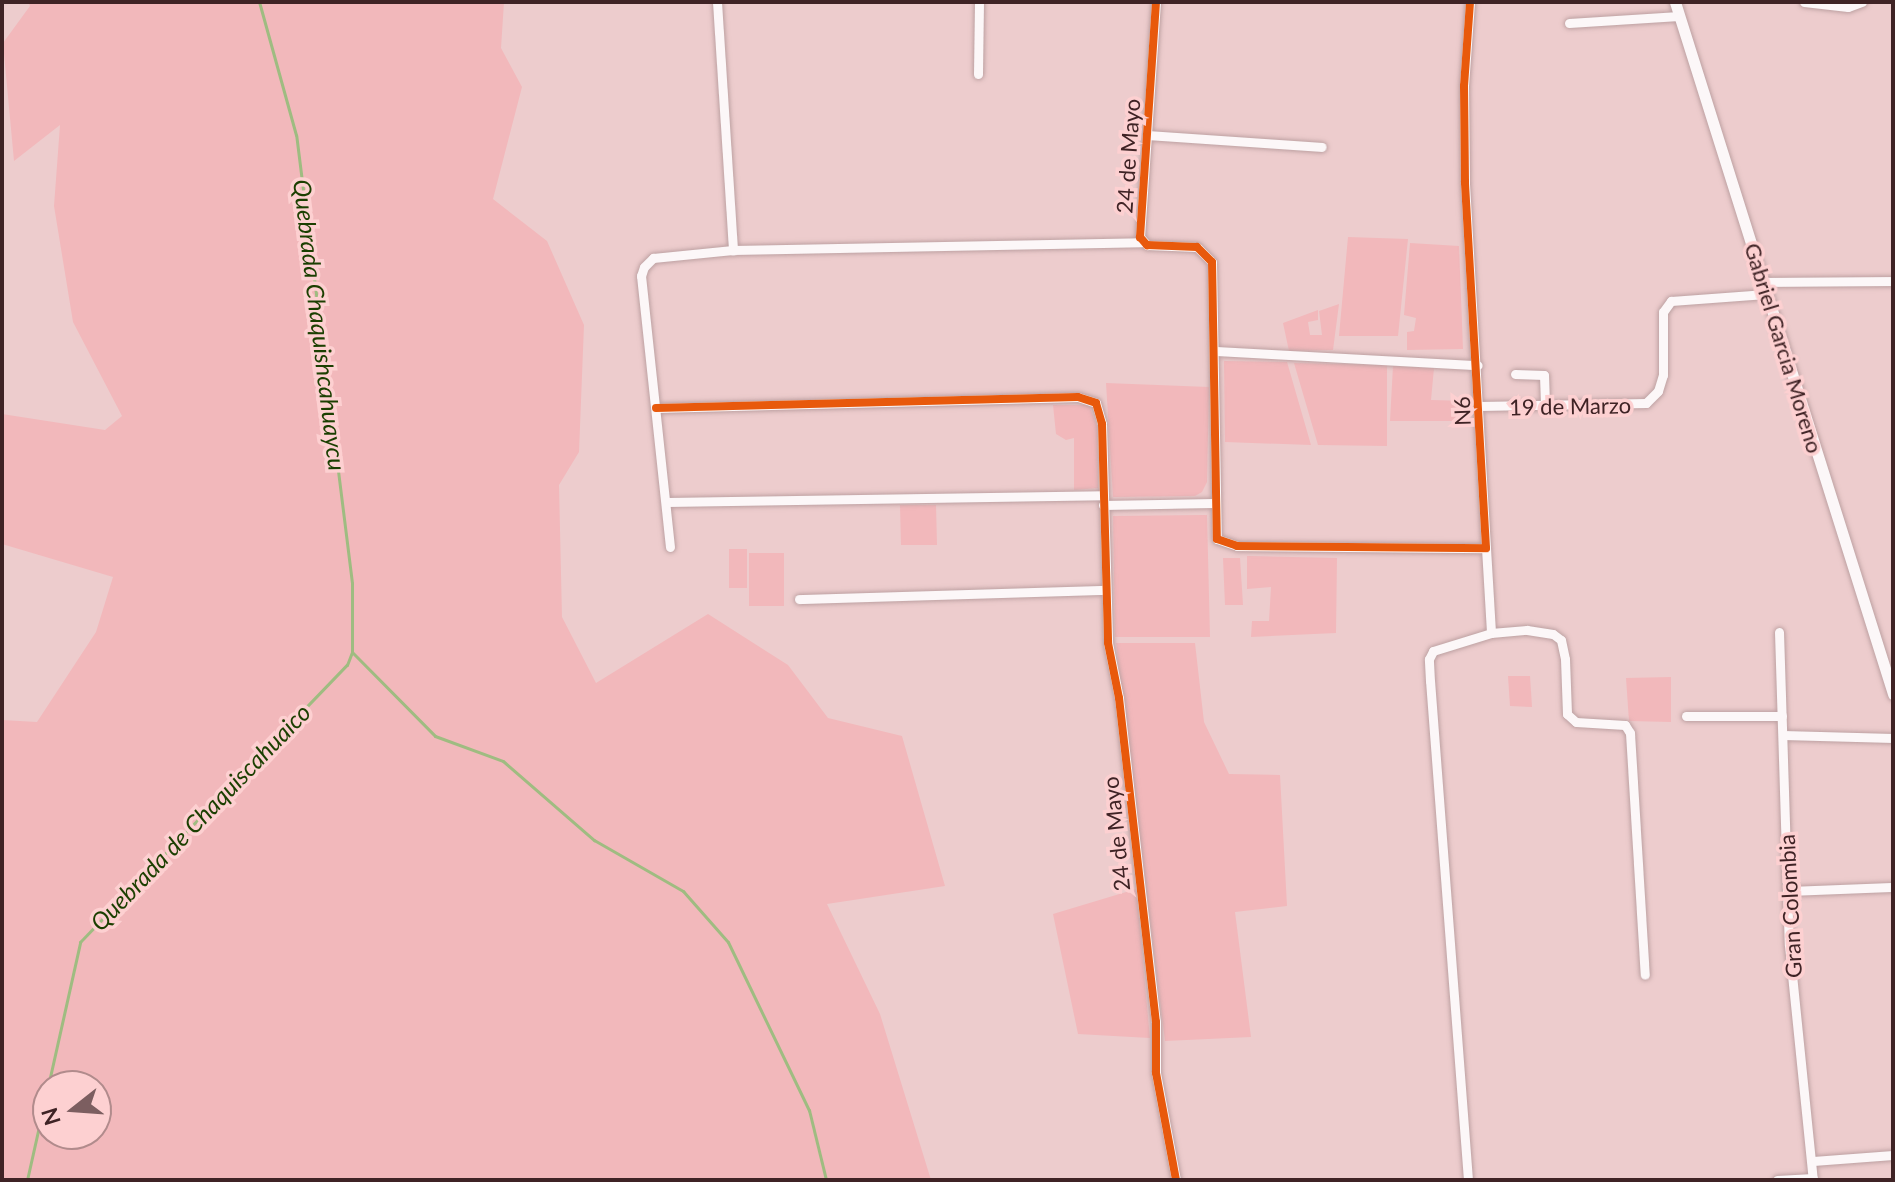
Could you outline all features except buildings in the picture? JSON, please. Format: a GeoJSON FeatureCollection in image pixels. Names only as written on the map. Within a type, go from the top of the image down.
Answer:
{"type":"FeatureCollection","features":[{"type":"Feature","properties":{"kind":"street"},"geometry":{"type":"LineString","coordinates":[[717,2],[733,250]]}},
{"type":"Feature","properties":{"kind":"street"},"geometry":{"type":"LineString","coordinates":[[978,74],[979,2]]}},
{"type":"Feature","properties":{"kind":"street","name":"24 de Mayo"},"geometry":{"type":"LineString","coordinates":[[1156,2],[1142,242],[1197,247],[1208,255],[1212,262],[1216,351]]}},
{"type":"Feature","properties":{"kind":"street","name":"N6"},"geometry":{"type":"LineString","coordinates":[[1470,2],[1464,86],[1465,182],[1478,365],[1491,633]]}},
{"type":"Feature","properties":{"kind":"street","name":"Gabriel Garcia Moreno"},"geometry":{"type":"LineString","coordinates":[[1675,2],[1893,694]]}},
{"type":"Feature","properties":{"kind":"street"},"geometry":{"type":"LineString","coordinates":[[1804,2],[1848,7],[1862,2]]}},
{"type":"Feature","properties":{"kind":"street"},"geometry":{"type":"LineString","coordinates":[[1569,23],[1679,16]]}},
{"type":"Feature","properties":{"kind":"street"},"geometry":{"type":"LineString","coordinates":[[1148,135],[1322,147]]}},
{"type":"Feature","properties":{"kind":"street"},"geometry":{"type":"LineString","coordinates":[[670,547],[641,276],[644,267],[653,258],[733,250],[1142,242]]}},
{"type":"Feature","properties":{"kind":"street","name":"19 de Marzo"},"geometry":{"type":"LineString","coordinates":[[1479,406],[1646,403],[1658,391],[1663,375],[1663,312],[1671,301],[1765,288],[1893,281]]}},
{"type":"Feature","properties":{"kind":"street"},"geometry":{"type":"LineString","coordinates":[[1478,365],[1216,351],[1214,503],[1217,539],[1237,546],[1486,548]]}},
{"type":"Feature","properties":{"kind":"street"},"geometry":{"type":"LineString","coordinates":[[1515,374],[1544,375],[1545,406]]}},
{"type":"Feature","properties":{"kind":"street","name":"24 de Mayo"},"geometry":{"type":"LineString","coordinates":[[656,408],[1078,397],[1096,403],[1101,416],[1108,643],[1119,698],[1156,1022],[1156,1073],[1176,1180]]}},
{"type":"Feature","properties":{"kind":"street"},"geometry":{"type":"LineString","coordinates":[[667,502],[1103,500],[1214,503]]}},
{"type":"Feature","properties":{"kind":"street"},"geometry":{"type":"LineString","coordinates":[[799,599],[1104,590]]}},
{"type":"Feature","properties":{"kind":"street"},"geometry":{"type":"LineString","coordinates":[[1468,1180],[1429,659],[1433,651],[1491,633],[1527,630],[1553,634],[1561,640],[1567,714],[1576,722],[1618,723],[1630,733],[1645,975]]}},
{"type":"Feature","properties":{"kind":"street","name":"Gran Colombia"},"geometry":{"type":"LineString","coordinates":[[1779,632],[1789,945],[1813,1179]]}},
{"type":"Feature","properties":{"kind":"street"},"geometry":{"type":"LineString","coordinates":[[1686,716],[1782,716]]}},
{"type":"Feature","properties":{"kind":"street"},"geometry":{"type":"LineString","coordinates":[[1783,735],[1893,738]]}},
{"type":"Feature","properties":{"kind":"street"},"geometry":{"type":"LineString","coordinates":[[1787,891],[1893,887]]}},
{"type":"Feature","properties":{"kind":"street"},"geometry":{"type":"LineString","coordinates":[[1813,1161],[1893,1155]]}},
{"type":"Feature","properties":{"kind":"street"},"geometry":{"type":"LineString","coordinates":[[1777,1180],[1813,1179]]}},
{"type":"Feature","properties":{"kind":"shaded area"},"geometry":{"type":"Polygon","coordinates":[[[28,2],[504,2],[501,48],[522,87],[493,199],[547,241],[584,325],[579,452],[559,485],[562,617],[596,683],[708,614],[788,665],[828,718],[902,736],[945,886],[827,904],[880,1014],[931,1180],[2,1180],[2,720],[37,722],[96,632],[113,577],[2,544],[2,414],[105,430],[122,416],[73,322],[54,206],[60,125],[14,161],[3,43],[30,6],[28,2]]]}},
{"type":"Feature","properties":{"kind":"shaded area"},"geometry":{"type":"Polygon","coordinates":[[[1348,237],[1408,239],[1398,336],[1339,336],[1348,237]]]}},
{"type":"Feature","properties":{"kind":"shaded area"},"geometry":{"type":"Polygon","coordinates":[[[1410,243],[1459,246],[1463,349],[1407,350],[1407,332],[1414,331],[1416,318],[1404,315],[1410,243]]]}},
{"type":"Feature","properties":{"kind":"shaded area"},"geometry":{"type":"Polygon","coordinates":[[[1339,304],[1333,350],[1289,351],[1283,323],[1318,310],[1318,320],[1308,322],[1310,335],[1322,335],[1319,311],[1339,304]]]}},
{"type":"Feature","properties":{"kind":"shaded area"},"geometry":{"type":"Polygon","coordinates":[[[1224,361],[1287,362],[1311,445],[1225,442],[1224,361]]]}},
{"type":"Feature","properties":{"kind":"shaded area"},"geometry":{"type":"Polygon","coordinates":[[[1294,363],[1387,365],[1387,446],[1318,445],[1294,363]]]}},
{"type":"Feature","properties":{"kind":"shaded area"},"geometry":{"type":"Polygon","coordinates":[[[1393,366],[1434,368],[1431,400],[1467,401],[1468,421],[1390,421],[1393,366]]]}},
{"type":"Feature","properties":{"kind":"shaded area"},"geometry":{"type":"Polygon","coordinates":[[[1106,383],[1209,387],[1207,482],[1202,492],[1195,496],[1113,497],[1106,383]]]}},
{"type":"Feature","properties":{"kind":"shaded area"},"geometry":{"type":"Polygon","coordinates":[[[1053,405],[1089,405],[1097,427],[1098,488],[1074,490],[1074,438],[1066,440],[1056,434],[1053,405]]]}},
{"type":"Feature","properties":{"kind":"shaded area"},"geometry":{"type":"Polygon","coordinates":[[[900,505],[936,505],[937,545],[901,545],[900,505]]]}},
{"type":"Feature","properties":{"kind":"shaded area"},"geometry":{"type":"Polygon","coordinates":[[[1207,515],[1210,637],[1115,637],[1113,516],[1207,515]]]}},
{"type":"Feature","properties":{"kind":"shaded area"},"geometry":{"type":"Polygon","coordinates":[[[729,549],[747,549],[747,588],[729,588],[729,549]]]}},
{"type":"Feature","properties":{"kind":"shaded area"},"geometry":{"type":"Polygon","coordinates":[[[749,553],[784,553],[784,606],[749,606],[749,553]]]}},
{"type":"Feature","properties":{"kind":"shaded area"},"geometry":{"type":"Polygon","coordinates":[[[1247,556],[1337,558],[1336,633],[1251,637],[1252,621],[1269,621],[1271,587],[1247,589],[1247,556]]]}},
{"type":"Feature","properties":{"kind":"shaded area"},"geometry":{"type":"Polygon","coordinates":[[[1223,558],[1240,558],[1243,605],[1225,605],[1223,558]]]}},
{"type":"Feature","properties":{"kind":"shaded area"},"geometry":{"type":"Polygon","coordinates":[[[1116,643],[1195,643],[1204,722],[1229,774],[1280,775],[1287,906],[1235,912],[1251,1037],[1165,1041],[1116,643]]]}},
{"type":"Feature","properties":{"kind":"shaded area"},"geometry":{"type":"Polygon","coordinates":[[[1508,676],[1530,676],[1532,707],[1510,706],[1508,676]]]}},
{"type":"Feature","properties":{"kind":"shaded area"},"geometry":{"type":"Polygon","coordinates":[[[1671,677],[1671,722],[1629,721],[1626,678],[1671,677]]]}},
{"type":"Feature","properties":{"kind":"shaded area"},"geometry":{"type":"Polygon","coordinates":[[[1136,889],[1150,1038],[1078,1034],[1053,914],[1136,889]]]}},
{"type":"Feature","properties":{"kind":"waterway","name":"Quebrada Chaquishcahuaycu"},"geometry":{"type":"LineString","coordinates":[[27,1180],[80,942],[347,665],[352,652],[352,583],[296,135],[259,2]]}},
{"type":"Feature","properties":{"kind":"waterway"},"geometry":{"type":"LineString","coordinates":[[352,652],[435,736],[503,761],[594,840],[683,891],[728,942],[809,1110],[826,1180]]}},
{"type":"Feature","properties":{"kind":"cycle path"},"geometry":{"type":"LineString","coordinates":[[1156,2],[1140,237],[1147,245],[1197,247],[1212,262],[1217,539],[1237,546],[1486,548],[1465,182],[1464,86],[1470,2]]}},
{"type":"Feature","properties":{"kind":"cycle path"},"geometry":{"type":"LineString","coordinates":[[656,408],[1078,397],[1096,403],[1102,424],[1108,643],[1119,698],[1156,1022],[1156,1073],[1176,1180]]}},
{"type":"Feature","properties":{"kind":"water label","name":"Quebrada de Chaquiscahuaico"},"geometry":{"type":"Point","coordinates":[200,817]}}]}
